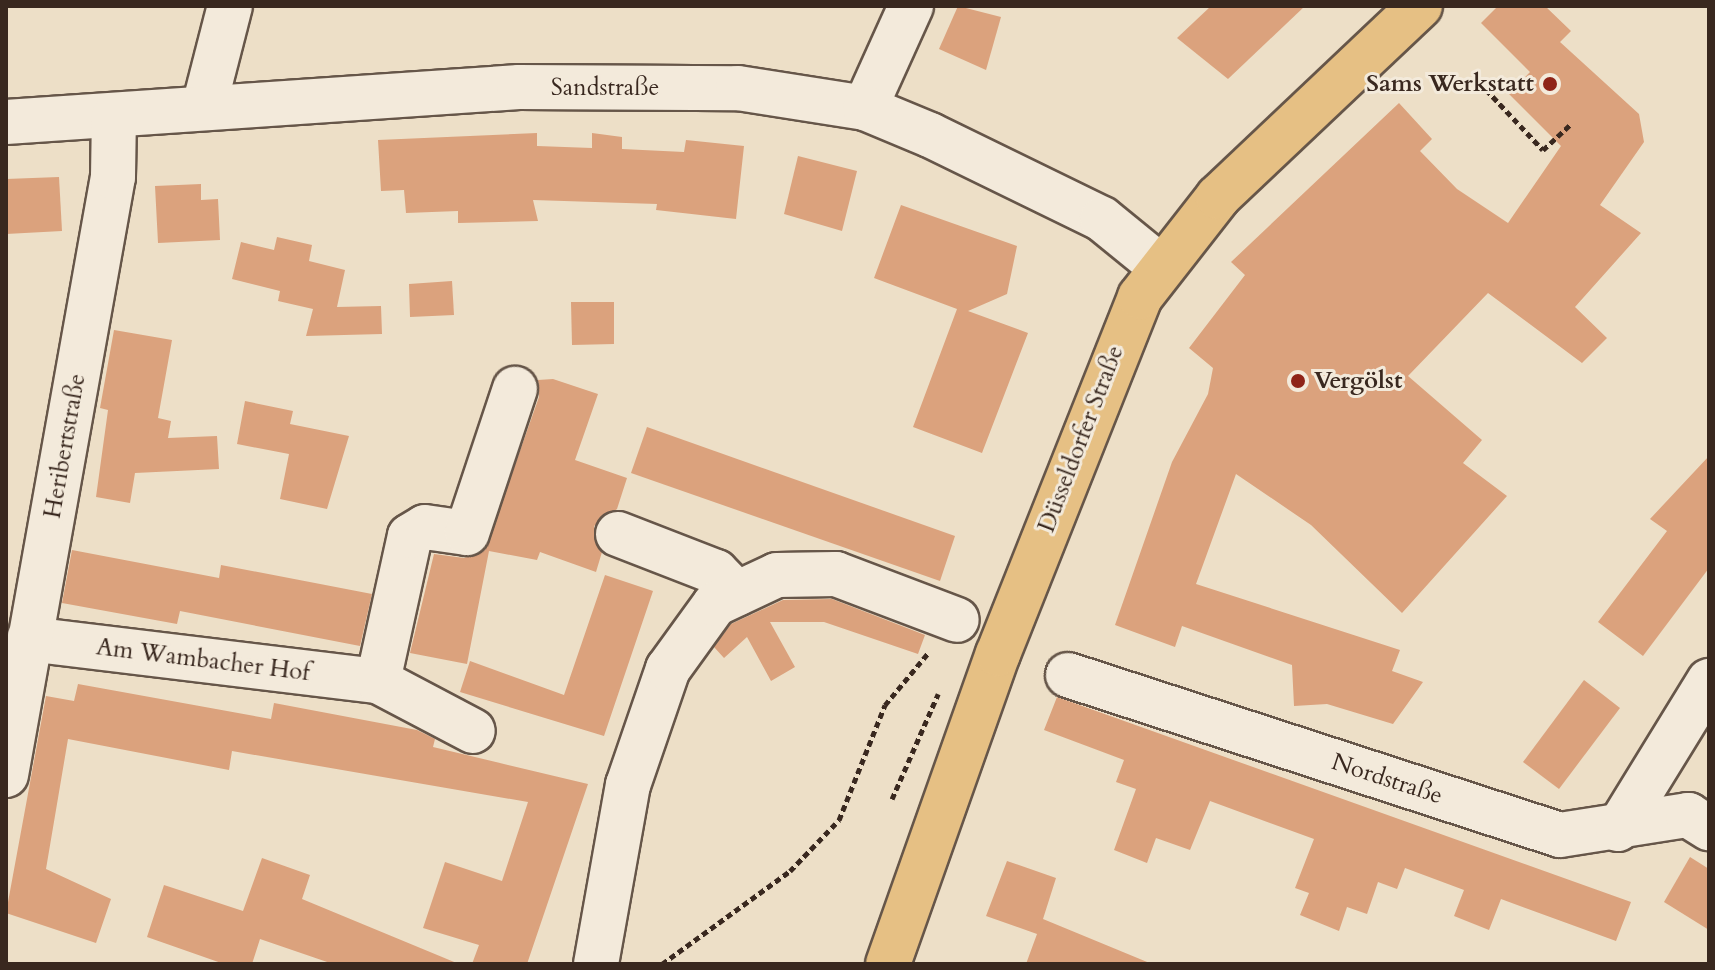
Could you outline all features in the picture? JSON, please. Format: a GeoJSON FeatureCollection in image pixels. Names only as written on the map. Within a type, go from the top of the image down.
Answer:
{"type":"FeatureCollection","features":[{"type":"Feature","properties":{"kind":"main road","name":"Düsseldorfer Straße"},"geometry":{"type":"LineString","coordinates":[[888,964],[1079,440],[1122,333],[1162,268],[1218,197],[1420,6]]}},
{"type":"Feature","properties":{"kind":"street"},"geometry":{"type":"LineString","coordinates":[[204,107],[230,6]]}},
{"type":"Feature","properties":{"kind":"street"},"geometry":{"type":"LineString","coordinates":[[865,108],[911,6]]}},
{"type":"Feature","properties":{"kind":"street","name":"Sandstraße"},"geometry":{"type":"LineString","coordinates":[[6,122],[545,87],[738,88],[865,108],[1026,176],[1102,219],[1162,268]]}},
{"type":"Feature","properties":{"kind":"street","name":"Heribertstraße"},"geometry":{"type":"LineString","coordinates":[[6,775],[113,177],[114,116]]}},
{"type":"Feature","properties":{"kind":"street"},"geometry":{"type":"LineString","coordinates":[[378,681],[410,536],[425,527],[467,533],[515,389]]}},
{"type":"Feature","properties":{"kind":"street"},"geometry":{"type":"LineString","coordinates":[[618,534],[716,572],[737,594]]}},
{"type":"Feature","properties":{"kind":"street"},"geometry":{"type":"LineString","coordinates":[[596,964],[628,785],[668,669],[715,604],[777,575],[836,574],[957,620]]}},
{"type":"Feature","properties":{"kind":"street","name":"Am Wambacher Hof"},"geometry":{"type":"LineString","coordinates":[[29,639],[378,681],[473,731]]}},
{"type":"Feature","properties":{"kind":"street","name":"Nordstraße"},"geometry":{"type":"LineString","coordinates":[[1068,675],[1560,835],[1618,829],[1688,815],[1709,828]]}},
{"type":"Feature","properties":{"kind":"street"},"geometry":{"type":"LineString","coordinates":[[1618,829],[1709,681]]}},
{"type":"Feature","properties":{"kind":"path"},"geometry":{"type":"LineString","coordinates":[[1479,82],[1543,150],[1570,125]]}},
{"type":"Feature","properties":{"kind":"path"},"geometry":{"type":"LineString","coordinates":[[662,964],[769,888],[839,820],[885,705],[957,620]]}},
{"type":"Feature","properties":{"kind":"path"},"geometry":{"type":"LineString","coordinates":[[892,799],[943,682]]}},
{"type":"Feature","properties":{"kind":"building"},"geometry":{"type":"Polygon","coordinates":[[[958,6],[1001,17],[986,70],[939,49],[958,6]]]}},
{"type":"Feature","properties":{"kind":"building"},"geometry":{"type":"Polygon","coordinates":[[[1211,6],[1305,6],[1228,79],[1177,38],[1211,6]]]}},
{"type":"Feature","properties":{"kind":"building"},"geometry":{"type":"Polygon","coordinates":[[[1498,6],[1545,6],[1571,31],[1560,42],[1639,114],[1644,142],[1600,205],[1641,233],[1575,307],[1607,338],[1582,363],[1488,293],[1408,376],[1482,440],[1463,463],[1507,496],[1402,613],[1311,525],[1236,474],[1196,584],[1400,650],[1392,671],[1423,682],[1393,724],[1327,704],[1294,706],[1292,665],[1182,626],[1175,647],[1115,625],[1172,462],[1208,394],[1213,368],[1189,348],[1245,275],[1231,262],[1399,103],[1432,139],[1420,151],[1457,189],[1508,223],[1561,146],[1509,94],[1530,72],[1481,23],[1498,6]]]}},
{"type":"Feature","properties":{"kind":"building"},"geometry":{"type":"Polygon","coordinates":[[[537,133],[537,146],[592,148],[592,133],[622,137],[622,149],[684,152],[686,140],[744,146],[736,219],[656,210],[657,204],[533,200],[538,221],[458,223],[458,211],[406,213],[404,190],[381,191],[378,140],[537,133]]]}},
{"type":"Feature","properties":{"kind":"building"},"geometry":{"type":"Polygon","coordinates":[[[798,156],[857,171],[842,231],[784,214],[798,156]]]}},
{"type":"Feature","properties":{"kind":"building"},"geometry":{"type":"Polygon","coordinates":[[[59,177],[62,231],[6,234],[6,179],[59,177]]]}},
{"type":"Feature","properties":{"kind":"building"},"geometry":{"type":"Polygon","coordinates":[[[201,184],[201,200],[218,199],[220,240],[158,243],[155,186],[201,184]]]}},
{"type":"Feature","properties":{"kind":"building"},"geometry":{"type":"Polygon","coordinates":[[[901,205],[1017,246],[1007,294],[968,311],[1028,333],[982,453],[913,427],[957,309],[874,278],[901,205]]]}},
{"type":"Feature","properties":{"kind":"building"},"geometry":{"type":"Polygon","coordinates":[[[277,237],[312,245],[309,261],[345,270],[337,307],[381,306],[382,334],[306,336],[313,309],[278,301],[280,291],[232,279],[241,242],[274,250],[277,237]]]}},
{"type":"Feature","properties":{"kind":"building"},"geometry":{"type":"Polygon","coordinates":[[[452,281],[454,315],[410,317],[409,284],[452,281]]]}},
{"type":"Feature","properties":{"kind":"building"},"geometry":{"type":"Polygon","coordinates":[[[571,302],[614,302],[614,344],[572,345],[571,302]]]}},
{"type":"Feature","properties":{"kind":"building"},"geometry":{"type":"Polygon","coordinates":[[[114,330],[172,340],[158,418],[171,421],[168,438],[217,436],[219,469],[135,473],[130,503],[96,497],[108,410],[100,408],[114,330]]]}},
{"type":"Feature","properties":{"kind":"building"},"geometry":{"type":"Polygon","coordinates":[[[553,379],[598,394],[575,460],[627,478],[617,509],[594,526],[602,552],[596,572],[540,552],[537,560],[489,551],[467,664],[410,653],[434,554],[464,558],[485,550],[539,397],[538,380],[553,379]]]}},
{"type":"Feature","properties":{"kind":"building"},"geometry":{"type":"Polygon","coordinates":[[[245,401],[293,411],[290,424],[349,436],[327,509],[280,499],[289,454],[237,444],[245,401]]]}},
{"type":"Feature","properties":{"kind":"building"},"geometry":{"type":"Polygon","coordinates":[[[647,427],[955,536],[940,581],[631,473],[647,427]]]}},
{"type":"Feature","properties":{"kind":"building"},"geometry":{"type":"Polygon","coordinates":[[[1709,456],[1709,568],[1643,656],[1598,622],[1667,531],[1650,519],[1709,456]]]}},
{"type":"Feature","properties":{"kind":"building"},"geometry":{"type":"Polygon","coordinates":[[[72,550],[219,578],[221,565],[372,594],[360,646],[180,611],[177,624],[62,603],[72,550]]]}},
{"type":"Feature","properties":{"kind":"building"},"geometry":{"type":"Polygon","coordinates":[[[605,575],[653,591],[604,736],[460,692],[470,661],[564,695],[605,575]]]}},
{"type":"Feature","properties":{"kind":"building"},"geometry":{"type":"Polygon","coordinates":[[[832,599],[925,635],[918,654],[824,622],[770,622],[795,667],[771,681],[747,637],[724,658],[714,647],[731,624],[783,600],[832,599]]]}},
{"type":"Feature","properties":{"kind":"building"},"geometry":{"type":"Polygon","coordinates":[[[1584,680],[1620,708],[1559,789],[1523,762],[1584,680]]]}},
{"type":"Feature","properties":{"kind":"building"},"geometry":{"type":"Polygon","coordinates":[[[78,684],[271,719],[274,703],[417,730],[435,739],[433,747],[588,784],[527,964],[472,964],[479,945],[423,928],[445,862],[502,881],[528,802],[232,751],[229,770],[68,739],[46,869],[111,899],[96,943],[6,913],[46,696],[74,701],[78,684]]]}},
{"type":"Feature","properties":{"kind":"building"},"geometry":{"type":"Polygon","coordinates":[[[1057,697],[1631,902],[1616,941],[1501,899],[1489,930],[1454,916],[1464,890],[1405,868],[1397,889],[1378,882],[1367,914],[1347,907],[1339,931],[1300,915],[1309,893],[1295,888],[1314,839],[1210,801],[1190,850],[1156,838],[1147,863],[1114,850],[1136,789],[1116,782],[1124,760],[1044,730],[1057,697]]]}},
{"type":"Feature","properties":{"kind":"building"},"geometry":{"type":"Polygon","coordinates":[[[1690,857],[1709,869],[1709,930],[1664,902],[1690,857]]]}},
{"type":"Feature","properties":{"kind":"building"},"geometry":{"type":"Polygon","coordinates":[[[262,858],[310,875],[302,899],[459,964],[333,964],[260,939],[252,964],[224,964],[147,937],[164,885],[243,911],[262,858]]]}},
{"type":"Feature","properties":{"kind":"building"},"geometry":{"type":"Polygon","coordinates":[[[1007,861],[1056,878],[1043,919],[1152,964],[1026,964],[1037,934],[986,916],[1007,861]]]}},
{"type":"Feature","properties":{"kind":"place","name":"Sams Werkstatt"},"geometry":{"type":"Point","coordinates":[1550,84]}},
{"type":"Feature","properties":{"kind":"place","name":"Vergölst"},"geometry":{"type":"Point","coordinates":[1298,381]}}]}
